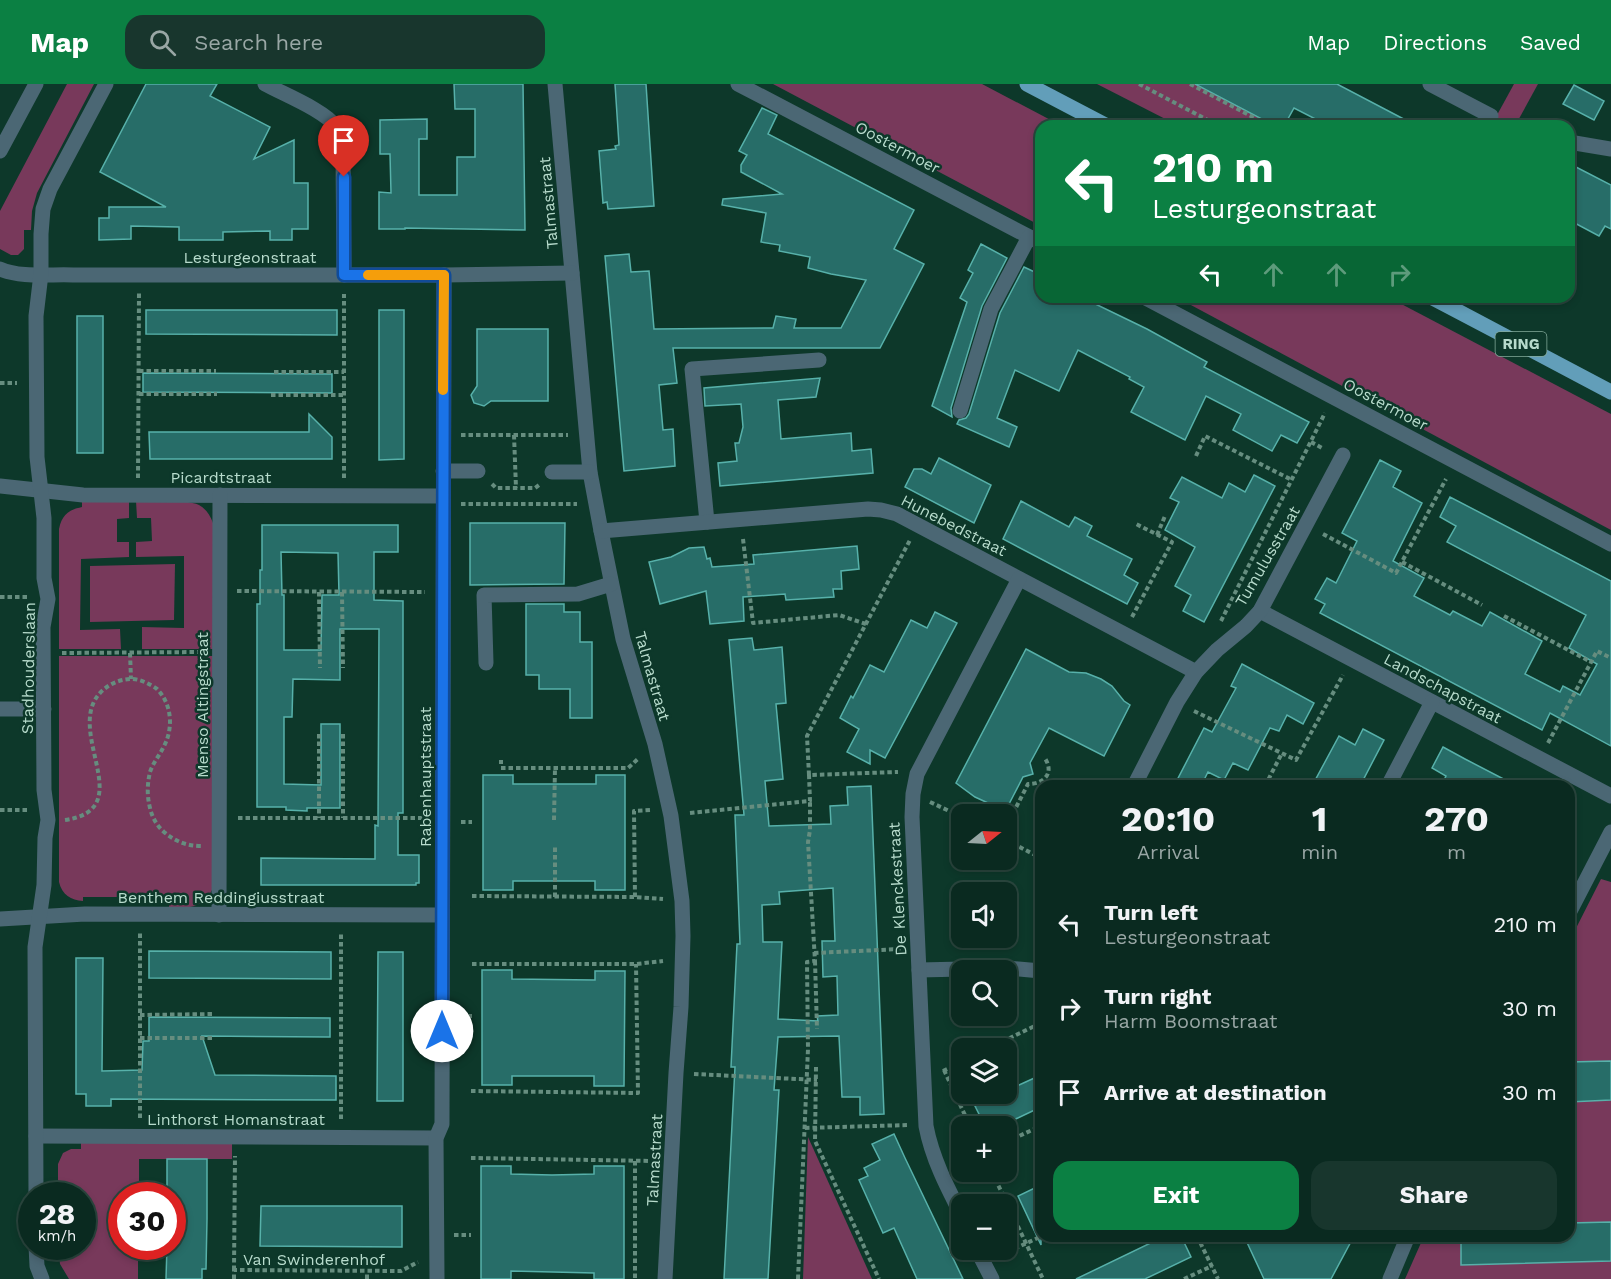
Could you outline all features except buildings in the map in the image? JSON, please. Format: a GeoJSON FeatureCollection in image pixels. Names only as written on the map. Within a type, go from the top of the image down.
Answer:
{"type":"FeatureCollection","features":[{"type":"Feature","properties":{"kind":"main road"},"geometry":{"type":"LineString","coordinates":[[1027,84],[1096,120]]}},
{"type":"Feature","properties":{"kind":"main road","name":"RING"},"geometry":{"type":"LineString","coordinates":[[1442,303],[1611,392]]}},
{"type":"Feature","properties":{"kind":"street"},"geometry":{"type":"LineString","coordinates":[[0,151],[36,84]]}},
{"type":"Feature","properties":{"kind":"street","name":"Stadhouderslaan"},"geometry":{"type":"LineString","coordinates":[[36,1182],[34,947],[44,885],[48,815],[44,790],[44,627],[48,599],[44,578],[42,492],[37,462],[36,316],[41,274],[43,209],[50,189],[106,84]]}},
{"type":"Feature","properties":{"kind":"street"},"geometry":{"type":"LineString","coordinates":[[264,84],[327,117],[341,139],[344,154],[344,275]]}},
{"type":"Feature","properties":{"kind":"street","name":"Talmastraat"},"geometry":{"type":"LineString","coordinates":[[555,84],[590,472],[623,639],[655,744],[671,813],[681,901],[681,1007],[665,1279]]}},
{"type":"Feature","properties":{"kind":"street","name":"Oostermoer"},"geometry":{"type":"LineString","coordinates":[[738,84],[1035,240]]}},
{"type":"Feature","properties":{"kind":"street"},"geometry":{"type":"LineString","coordinates":[[1430,84],[1491,116]]}},
{"type":"Feature","properties":{"kind":"street"},"geometry":{"type":"LineString","coordinates":[[1575,143],[1611,149]]}},
{"type":"Feature","properties":{"kind":"street"},"geometry":{"type":"LineString","coordinates":[[960,411],[991,309],[1035,240]]}},
{"type":"Feature","properties":{"kind":"street","name":"Lesturgeonstraat"},"geometry":{"type":"LineString","coordinates":[[0,269],[8,273],[139,275],[572,273]]}},
{"type":"Feature","properties":{"kind":"street","name":"Rabenhauptstraat"},"geometry":{"type":"LineString","coordinates":[[437,1279],[436,1138],[442,1124],[444,275]]}},
{"type":"Feature","properties":{"kind":"street","name":"Oostermoer"},"geometry":{"type":"LineString","coordinates":[[1156,303],[1611,544]]}},
{"type":"Feature","properties":{"kind":"street"},"geometry":{"type":"LineString","coordinates":[[707,522],[692,369],[819,360]]}},
{"type":"Feature","properties":{"kind":"street","name":"Tumulusstraat"},"geometry":{"type":"LineString","coordinates":[[1137,780],[1177,702],[1196,672],[1260,611],[1343,455]]}},
{"type":"Feature","properties":{"kind":"street"},"geometry":{"type":"LineString","coordinates":[[443,471],[478,471]]}},
{"type":"Feature","properties":{"kind":"street"},"geometry":{"type":"LineString","coordinates":[[552,472],[590,472]]}},
{"type":"Feature","properties":{"kind":"street","name":"Picardtstraat"},"geometry":{"type":"LineString","coordinates":[[0,486],[83,495],[344,495],[443,500]]}},
{"type":"Feature","properties":{"kind":"street","name":"Menso Altingstraat"},"geometry":{"type":"LineString","coordinates":[[219,915],[220,495]]}},
{"type":"Feature","properties":{"kind":"street","name":"Hunebedstraat"},"geometry":{"type":"LineString","coordinates":[[600,531],[868,508],[881,510],[897,514],[1196,672]]}},
{"type":"Feature","properties":{"kind":"street","name":"De Klenckestraat"},"geometry":{"type":"LineString","coordinates":[[952,1194],[934,1156],[926,1126],[912,794],[917,774],[1019,579]]}},
{"type":"Feature","properties":{"kind":"street"},"geometry":{"type":"LineString","coordinates":[[486,663],[484,595],[578,594],[611,584]]}},
{"type":"Feature","properties":{"kind":"street","name":"Landschapstraat"},"geometry":{"type":"LineString","coordinates":[[1260,611],[1611,796]]}},
{"type":"Feature","properties":{"kind":"street"},"geometry":{"type":"LineString","coordinates":[[1391,780],[1432,702]]}},
{"type":"Feature","properties":{"kind":"street"},"geometry":{"type":"LineString","coordinates":[[0,709],[44,709]]}},
{"type":"Feature","properties":{"kind":"street"},"geometry":{"type":"LineString","coordinates":[[1575,901],[1611,832]]}},
{"type":"Feature","properties":{"kind":"street","name":"Benthem Reddingiusstraat"},"geometry":{"type":"LineString","coordinates":[[0,919],[85,914],[442,915]]}},
{"type":"Feature","properties":{"kind":"street"},"geometry":{"type":"LineString","coordinates":[[919,970],[1035,970]]}},
{"type":"Feature","properties":{"kind":"street","name":"Linthorst Homanstraat"},"geometry":{"type":"LineString","coordinates":[[36,1136],[436,1138]]}},
{"type":"Feature","properties":{"kind":"street"},"geometry":{"type":"LineString","coordinates":[[1390,1279],[1405,1242]]}},
{"type":"Feature","properties":{"kind":"street"},"geometry":{"type":"LineString","coordinates":[[37,1260],[42,1279]]}},
{"type":"Feature","properties":{"kind":"street"},"geometry":{"type":"LineString","coordinates":[[983,1260],[992,1279]]}},
{"type":"Feature","properties":{"kind":"path"},"geometry":{"type":"LineString","coordinates":[[1139,84],[1147,86],[1208,120]]}},
{"type":"Feature","properties":{"kind":"path"},"geometry":{"type":"LineString","coordinates":[[1190,84],[1259,120]]}},
{"type":"Feature","properties":{"kind":"path"},"geometry":{"type":"LineString","coordinates":[[138,495],[139,275]]}},
{"type":"Feature","properties":{"kind":"path"},"geometry":{"type":"LineString","coordinates":[[344,275],[344,495]]}},
{"type":"Feature","properties":{"kind":"path"},"geometry":{"type":"LineString","coordinates":[[139,371],[216,371]]}},
{"type":"Feature","properties":{"kind":"path"},"geometry":{"type":"LineString","coordinates":[[274,372],[344,372]]}},
{"type":"Feature","properties":{"kind":"path"},"geometry":{"type":"LineString","coordinates":[[139,394],[217,394]]}},
{"type":"Feature","properties":{"kind":"path"},"geometry":{"type":"LineString","coordinates":[[271,395],[344,395]]}},
{"type":"Feature","properties":{"kind":"path"},"geometry":{"type":"LineString","coordinates":[[1217,650],[1221,621],[1334,396]]}},
{"type":"Feature","properties":{"kind":"path"},"geometry":{"type":"LineString","coordinates":[[443,435],[586,434]]}},
{"type":"Feature","properties":{"kind":"path"},"geometry":{"type":"LineString","coordinates":[[514,435],[516,488]]}},
{"type":"Feature","properties":{"kind":"path"},"geometry":{"type":"LineString","coordinates":[[1196,456],[1206,436],[1292,480]]}},
{"type":"Feature","properties":{"kind":"path"},"geometry":{"type":"LineString","coordinates":[[1306,525],[1396,573],[1455,462]]}},
{"type":"Feature","properties":{"kind":"path"},"geometry":{"type":"LineString","coordinates":[[478,471],[496,488],[535,488],[552,472]]}},
{"type":"Feature","properties":{"kind":"path"},"geometry":{"type":"LineString","coordinates":[[443,500],[596,504]]}},
{"type":"Feature","properties":{"kind":"path"},"geometry":{"type":"LineString","coordinates":[[1157,535],[1166,516]]}},
{"type":"Feature","properties":{"kind":"path"},"geometry":{"type":"LineString","coordinates":[[740,519],[753,623],[839,615],[866,624]]}},
{"type":"Feature","properties":{"kind":"path"},"geometry":{"type":"LineString","coordinates":[[1123,633],[1172,542],[1136,524]]}},
{"type":"Feature","properties":{"kind":"path"},"geometry":{"type":"LineString","coordinates":[[817,1029],[808,842],[810,801],[807,736],[918,526]]}},
{"type":"Feature","properties":{"kind":"path"},"geometry":{"type":"LineString","coordinates":[[1402,562],[1482,605]]}},
{"type":"Feature","properties":{"kind":"path"},"geometry":{"type":"LineString","coordinates":[[220,591],[444,592]]}},
{"type":"Feature","properties":{"kind":"path"},"geometry":{"type":"LineString","coordinates":[[342,591],[343,668]]}},
{"type":"Feature","properties":{"kind":"path"},"geometry":{"type":"LineString","coordinates":[[319,592],[320,668]]}},
{"type":"Feature","properties":{"kind":"path"},"geometry":{"type":"LineString","coordinates":[[0,597],[48,599]]}},
{"type":"Feature","properties":{"kind":"path"},"geometry":{"type":"LineString","coordinates":[[1504,616],[1591,662]]}},
{"type":"Feature","properties":{"kind":"path"},"geometry":{"type":"LineString","coordinates":[[1539,759],[1597,651],[1611,658]]}},
{"type":"Feature","properties":{"kind":"path"},"geometry":{"type":"LineString","coordinates":[[44,653],[220,652]]}},
{"type":"Feature","properties":{"kind":"path"},"geometry":{"type":"LineString","coordinates":[[130,653],[131,679]]}},
{"type":"Feature","properties":{"kind":"path"},"geometry":{"type":"LineString","coordinates":[[1177,702],[1296,760],[1352,660]]}},
{"type":"Feature","properties":{"kind":"path"},"geometry":{"type":"LineString","coordinates":[[0,810],[48,815],[67,820],[90,812],[98,803],[100,789],[90,734],[91,709],[98,694],[110,684],[131,679],[153,686],[163,695],[170,711],[169,730],[164,747],[150,772],[147,795],[151,814],[161,829],[175,841],[190,846],[220,846]]}},
{"type":"Feature","properties":{"kind":"path"},"geometry":{"type":"LineString","coordinates":[[319,734],[319,818]]}},
{"type":"Feature","properties":{"kind":"path"},"geometry":{"type":"LineString","coordinates":[[343,734],[343,818]]}},
{"type":"Feature","properties":{"kind":"path"},"geometry":{"type":"LineString","coordinates":[[501,764],[555,768],[628,768],[655,744]]}},
{"type":"Feature","properties":{"kind":"path"},"geometry":{"type":"LineString","coordinates":[[1267,780],[1282,753]]}},
{"type":"Feature","properties":{"kind":"path"},"geometry":{"type":"LineString","coordinates":[[1043,780],[1049,770],[1044,757]]}},
{"type":"Feature","properties":{"kind":"path"},"geometry":{"type":"LineString","coordinates":[[554,820],[555,768]]}},
{"type":"Feature","properties":{"kind":"path"},"geometry":{"type":"LineString","coordinates":[[809,776],[897,772],[917,774]]}},
{"type":"Feature","properties":{"kind":"path"},"geometry":{"type":"LineString","coordinates":[[1017,806],[1028,784],[1035,784]]}},
{"type":"Feature","properties":{"kind":"path"},"geometry":{"type":"LineString","coordinates":[[912,794],[951,812]]}},
{"type":"Feature","properties":{"kind":"path"},"geometry":{"type":"LineString","coordinates":[[635,897],[634,811],[691,813],[810,801]]}},
{"type":"Feature","properties":{"kind":"path"},"geometry":{"type":"LineString","coordinates":[[219,818],[443,818]]}},
{"type":"Feature","properties":{"kind":"path"},"geometry":{"type":"LineString","coordinates":[[465,822],[472,822]]}},
{"type":"Feature","properties":{"kind":"path"},"geometry":{"type":"LineString","coordinates":[[555,845],[555,897]]}},
{"type":"Feature","properties":{"kind":"path"},"geometry":{"type":"LineString","coordinates":[[1017,846],[1035,855]]}},
{"type":"Feature","properties":{"kind":"path"},"geometry":{"type":"LineString","coordinates":[[472,896],[635,897],[681,901]]}},
{"type":"Feature","properties":{"kind":"path"},"geometry":{"type":"LineString","coordinates":[[140,915],[140,1136]]}},
{"type":"Feature","properties":{"kind":"path"},"geometry":{"type":"LineString","coordinates":[[341,915],[341,1137]]}},
{"type":"Feature","properties":{"kind":"path"},"geometry":{"type":"LineString","coordinates":[[814,953],[918,948]]}},
{"type":"Feature","properties":{"kind":"path"},"geometry":{"type":"LineString","coordinates":[[472,964],[636,964],[682,960]]}},
{"type":"Feature","properties":{"kind":"path"},"geometry":{"type":"LineString","coordinates":[[798,1279],[808,1049],[807,962],[815,961]]}},
{"type":"Feature","properties":{"kind":"path"},"geometry":{"type":"LineString","coordinates":[[471,1091],[638,1093],[636,964]]}},
{"type":"Feature","properties":{"kind":"path"},"geometry":{"type":"LineString","coordinates":[[140,1015],[214,1014]]}},
{"type":"Feature","properties":{"kind":"path"},"geometry":{"type":"LineString","coordinates":[[464,1016],[472,1016]]}},
{"type":"Feature","properties":{"kind":"path"},"geometry":{"type":"LineString","coordinates":[[1010,1038],[1035,1026]]}},
{"type":"Feature","properties":{"kind":"path"},"geometry":{"type":"LineString","coordinates":[[140,1038],[215,1038]]}},
{"type":"Feature","properties":{"kind":"path"},"geometry":{"type":"LineString","coordinates":[[816,1067],[815,1141],[879,1279]]}},
{"type":"Feature","properties":{"kind":"path"},"geometry":{"type":"LineString","coordinates":[[944,1070],[965,1116]]}},
{"type":"Feature","properties":{"kind":"path"},"geometry":{"type":"LineString","coordinates":[[676,1073],[816,1080]]}},
{"type":"Feature","properties":{"kind":"path"},"geometry":{"type":"LineString","coordinates":[[805,1128],[926,1126]]}},
{"type":"Feature","properties":{"kind":"path"},"geometry":{"type":"LineString","coordinates":[[1017,1137],[1035,1129]]}},
{"type":"Feature","properties":{"kind":"path"},"geometry":{"type":"LineString","coordinates":[[234,1270],[235,1137]]}},
{"type":"Feature","properties":{"kind":"path"},"geometry":{"type":"LineString","coordinates":[[471,1158],[672,1160]]}},
{"type":"Feature","properties":{"kind":"path"},"geometry":{"type":"LineString","coordinates":[[635,1161],[635,1279]]}},
{"type":"Feature","properties":{"kind":"path"},"geometry":{"type":"LineString","coordinates":[[997,1182],[1043,1279]]}},
{"type":"Feature","properties":{"kind":"path"},"geometry":{"type":"LineString","coordinates":[[464,1235],[471,1235]]}},
{"type":"Feature","properties":{"kind":"path"},"geometry":{"type":"LineString","coordinates":[[1017,1246],[1035,1240]]}},
{"type":"Feature","properties":{"kind":"path"},"geometry":{"type":"LineString","coordinates":[[1200,1242],[1218,1279]]}},
{"type":"Feature","properties":{"kind":"path","name":"Van Swinderenhof"},"geometry":{"type":"LineString","coordinates":[[234,1279],[234,1270],[401,1271],[417,1262],[437,1262]]}},
{"type":"Feature","properties":{"kind":"path"},"geometry":{"type":"LineString","coordinates":[[1184,1279],[1212,1266]]}},
{"type":"Feature","properties":{"kind":"path"},"geometry":{"type":"LineString","coordinates":[[366,1279],[367,1272]]}},
{"type":"Feature","properties":{"kind":"shaded area"},"geometry":{"type":"Polygon","coordinates":[[[67,84],[94,84],[37,193],[32,211],[31,230],[24,230],[24,249],[18,255],[11,255],[0,249],[0,211],[67,84]]]}},
{"type":"Feature","properties":{"kind":"shaded area"},"geometry":{"type":"Polygon","coordinates":[[[773,84],[982,84],[1051,120],[1035,120],[1035,223],[773,84]]]}},
{"type":"Feature","properties":{"kind":"shaded area"},"geometry":{"type":"Polygon","coordinates":[[[1097,84],[1194,84],[1263,120],[1167,120],[1097,84]]]}},
{"type":"Feature","properties":{"kind":"shaded area"},"geometry":{"type":"Polygon","coordinates":[[[1514,84],[1538,84],[1518,120],[1494,120],[1514,84]]]}},
{"type":"Feature","properties":{"kind":"shaded area"},"geometry":{"type":"Polygon","coordinates":[[[1187,303],[1399,303],[1611,414],[1611,530],[1187,303]]]}},
{"type":"Feature","properties":{"kind":"shaded area"},"geometry":{"type":"Polygon","coordinates":[[[82,501],[129,501],[129,518],[117,519],[117,542],[129,542],[129,557],[81,559],[80,630],[120,629],[121,649],[59,649],[59,529],[62,520],[69,512],[82,507],[82,501]]]}},
{"type":"Feature","properties":{"kind":"shaded area"},"geometry":{"type":"Polygon","coordinates":[[[136,501],[194,503],[204,508],[211,517],[213,523],[214,649],[142,649],[142,627],[184,628],[184,556],[136,557],[136,542],[152,541],[151,518],[137,518],[136,501]]]}},
{"type":"Feature","properties":{"kind":"shaded area"},"geometry":{"type":"Polygon","coordinates":[[[175,564],[174,620],[90,622],[90,566],[175,564]]]}},
{"type":"Feature","properties":{"kind":"shaded area"},"geometry":{"type":"Polygon","coordinates":[[[59,656],[214,656],[212,890],[199,904],[169,909],[169,897],[83,897],[83,901],[71,898],[62,890],[59,882],[59,656]]]}},
{"type":"Feature","properties":{"kind":"shaded area"},"geometry":{"type":"Polygon","coordinates":[[[1601,879],[1611,882],[1611,1279],[1405,1279],[1421,1242],[1575,1242],[1575,930],[1601,879]]]}},
{"type":"Feature","properties":{"kind":"shaded area"},"geometry":{"type":"Polygon","coordinates":[[[808,1137],[872,1279],[803,1279],[808,1137]]]}},
{"type":"Feature","properties":{"kind":"shaded area"},"geometry":{"type":"Polygon","coordinates":[[[81,1142],[232,1143],[232,1159],[139,1159],[139,1182],[108,1182],[108,1260],[138,1260],[138,1279],[69,1279],[60,1260],[96,1260],[96,1182],[58,1182],[58,1164],[63,1153],[71,1149],[81,1149],[81,1142]]]}},
{"type":"Feature","properties":{"kind":"slow traffic"},"geometry":{"type":"LineString","coordinates":[[368,275],[444,275],[443,390]]}},
{"type":"Feature","properties":{"kind":"route"},"geometry":{"type":"LineString","coordinates":[[344,177],[344,275],[444,275],[442,1031]]}}]}
